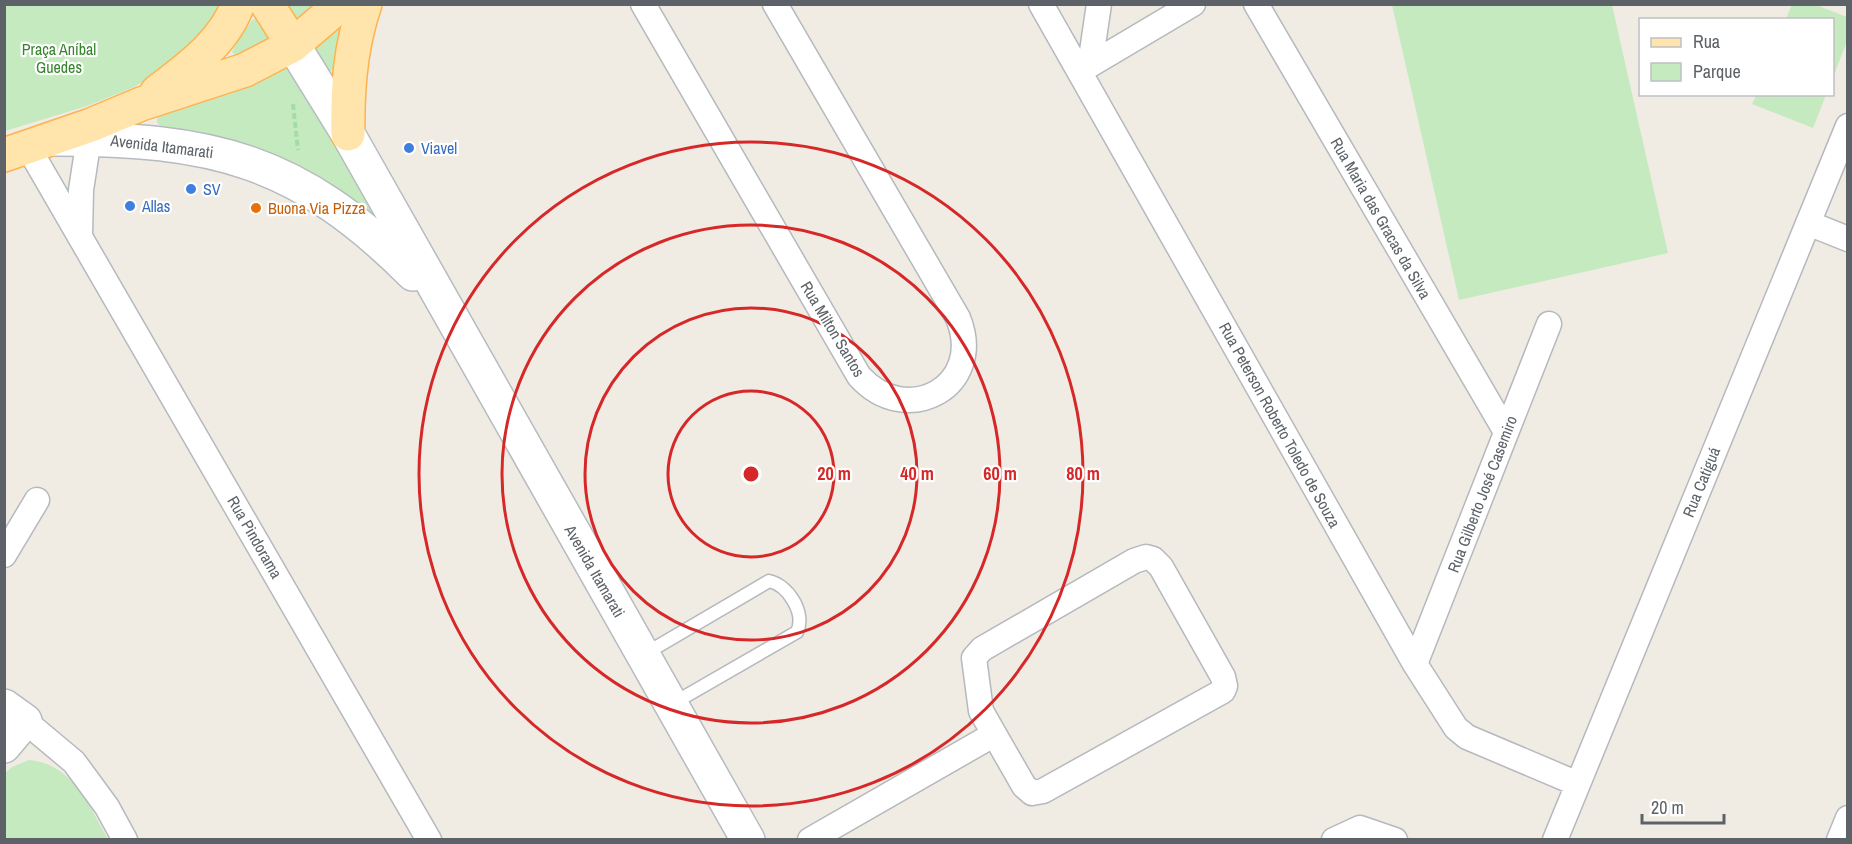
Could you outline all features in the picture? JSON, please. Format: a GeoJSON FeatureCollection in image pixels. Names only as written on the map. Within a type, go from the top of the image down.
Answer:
{"type":"FeatureCollection","features":[{"type":"Feature","properties":{"kind":"main road"},"geometry":{"type":"LineString","coordinates":[[27,147],[90,132],[141,104],[210,48],[231,23],[238,4]]}},
{"type":"Feature","properties":{"kind":"main road"},"geometry":{"type":"LineString","coordinates":[[267,4],[293,45]]}},
{"type":"Feature","properties":{"kind":"main road"},"geometry":{"type":"LineString","coordinates":[[141,104],[236,74],[293,45],[341,4]]}},
{"type":"Feature","properties":{"kind":"main road"},"geometry":{"type":"LineString","coordinates":[[348,134],[349,80],[356,33],[365,4]]}},
{"type":"Feature","properties":{"kind":"main road","name":"Avenida Itamarati"},"geometry":{"type":"LineString","coordinates":[[293,45],[348,134],[748,840]]}},
{"type":"Feature","properties":{"kind":"main road","name":"Avenida Itamarati"},"geometry":{"type":"LineString","coordinates":[[90,132],[120,139],[196,147],[230,155],[287,178],[327,201],[380,241],[442,302]]}},
{"type":"Feature","properties":{"kind":"main road"},"geometry":{"type":"LineString","coordinates":[[4,746],[15,714]]}},
{"type":"Feature","properties":{"kind":"street","name":"Rua Milton Santos"},"geometry":{"type":"LineString","coordinates":[[643,4],[859,376],[869,388],[891,399],[915,401],[930,396],[954,379],[962,367],[965,349],[964,333],[775,4]]}},
{"type":"Feature","properties":{"kind":"street","name":"Rua Peterson Roberto Toledo de Souza"},"geometry":{"type":"LineString","coordinates":[[1041,4],[1085,68],[1415,664],[1456,728],[1467,737],[1578,784]]}},
{"type":"Feature","properties":{"kind":"street"},"geometry":{"type":"LineString","coordinates":[[1085,68],[1099,4]]}},
{"type":"Feature","properties":{"kind":"street"},"geometry":{"type":"LineString","coordinates":[[1085,68],[1193,4]]}},
{"type":"Feature","properties":{"kind":"street","name":"Rua Maria das Gracas da Silva"},"geometry":{"type":"LineString","coordinates":[[1256,4],[1506,432]]}},
{"type":"Feature","properties":{"kind":"street","name":"Rua Catiguá"},"geometry":{"type":"LineString","coordinates":[[1555,840],[1848,126]]}},
{"type":"Feature","properties":{"kind":"street"},"geometry":{"type":"LineString","coordinates":[[80,234],[81,190],[90,132]]}},
{"type":"Feature","properties":{"kind":"street","name":"Rua Pindorama"},"geometry":{"type":"LineString","coordinates":[[27,147],[80,234],[429,840]]}},
{"type":"Feature","properties":{"kind":"street"},"geometry":{"type":"LineString","coordinates":[[1808,223],[1848,239]]}},
{"type":"Feature","properties":{"kind":"street","name":"Rua Gilberto José Casemiro"},"geometry":{"type":"LineString","coordinates":[[1415,664],[1549,324]]}},
{"type":"Feature","properties":{"kind":"street"},"geometry":{"type":"LineString","coordinates":[[4,555],[37,500]]}},
{"type":"Feature","properties":{"kind":"street"},"geometry":{"type":"LineString","coordinates":[[1146,557],[1157,562],[1223,677],[1225,686],[1223,691],[1037,793],[1027,790],[993,735],[979,702],[973,665],[977,653],[1134,561],[1146,557]]}},
{"type":"Feature","properties":{"kind":"street"},"geometry":{"type":"LineString","coordinates":[[15,714],[74,762],[107,807],[125,840]]}},
{"type":"Feature","properties":{"kind":"street"},"geometry":{"type":"LineString","coordinates":[[810,840],[993,735]]}},
{"type":"Feature","properties":{"kind":"street"},"geometry":{"type":"LineString","coordinates":[[1839,840],[1848,818]]}},
{"type":"Feature","properties":{"kind":"street"},"geometry":{"type":"LineString","coordinates":[[1334,840],[1360,828],[1395,840]]}},
{"type":"Feature","properties":{"kind":"lane"},"geometry":{"type":"LineString","coordinates":[[643,655],[769,580],[779,583],[800,614],[801,623],[797,632],[671,704]]}},
{"type":"Feature","properties":{"kind":"green space"},"geometry":{"type":"Polygon","coordinates":[[[1792,4],[1816,5],[1847,17],[1847,41],[1834,75],[1834,18],[1786,18],[1792,4]]]}},
{"type":"Feature","properties":{"kind":"green space","name":"Praça Aníbal Guedes"},"geometry":{"type":"Polygon","coordinates":[[[5,5],[227,5],[225,13],[157,74],[134,87],[87,106],[5,131],[5,5]]]}},
{"type":"Feature","properties":{"kind":"green space"},"geometry":{"type":"Polygon","coordinates":[[[283,5],[323,5],[298,25],[283,5]]]}},
{"type":"Feature","properties":{"kind":"green space"},"geometry":{"type":"Polygon","coordinates":[[[1392,5],[1612,5],[1668,253],[1459,300],[1392,5]]]}},
{"type":"Feature","properties":{"kind":"green space"},"geometry":{"type":"Polygon","coordinates":[[[257,18],[269,40],[236,56],[232,52],[234,47],[252,20],[257,18]]]}},
{"type":"Feature","properties":{"kind":"green space"},"geometry":{"type":"Polygon","coordinates":[[[343,23],[334,69],[329,72],[313,50],[343,23]]]}},
{"type":"Feature","properties":{"kind":"green space"},"geometry":{"type":"Polygon","coordinates":[[[285,66],[373,204],[373,210],[369,213],[217,138],[160,126],[157,122],[161,114],[220,96],[285,66]]]}},
{"type":"Feature","properties":{"kind":"green space"},"geometry":{"type":"Polygon","coordinates":[[[1755,96],[1826,96],[1813,128],[1752,104],[1755,96]]]}},
{"type":"Feature","properties":{"kind":"green space"},"geometry":{"type":"Polygon","coordinates":[[[29,760],[57,769],[68,778],[86,801],[108,839],[5,839],[5,773],[12,767],[29,760]]]}},
{"type":"Feature","properties":{"kind":"place","name":"Viavel"},"geometry":{"type":"Point","coordinates":[409,148]}},
{"type":"Feature","properties":{"kind":"place","name":"SV"},"geometry":{"type":"Point","coordinates":[191,189]}},
{"type":"Feature","properties":{"kind":"place","name":"Allas"},"geometry":{"type":"Point","coordinates":[130,206]}},
{"type":"Feature","properties":{"kind":"place","name":"Buona Via Pizza"},"geometry":{"type":"Point","coordinates":[256,208]}}]}
